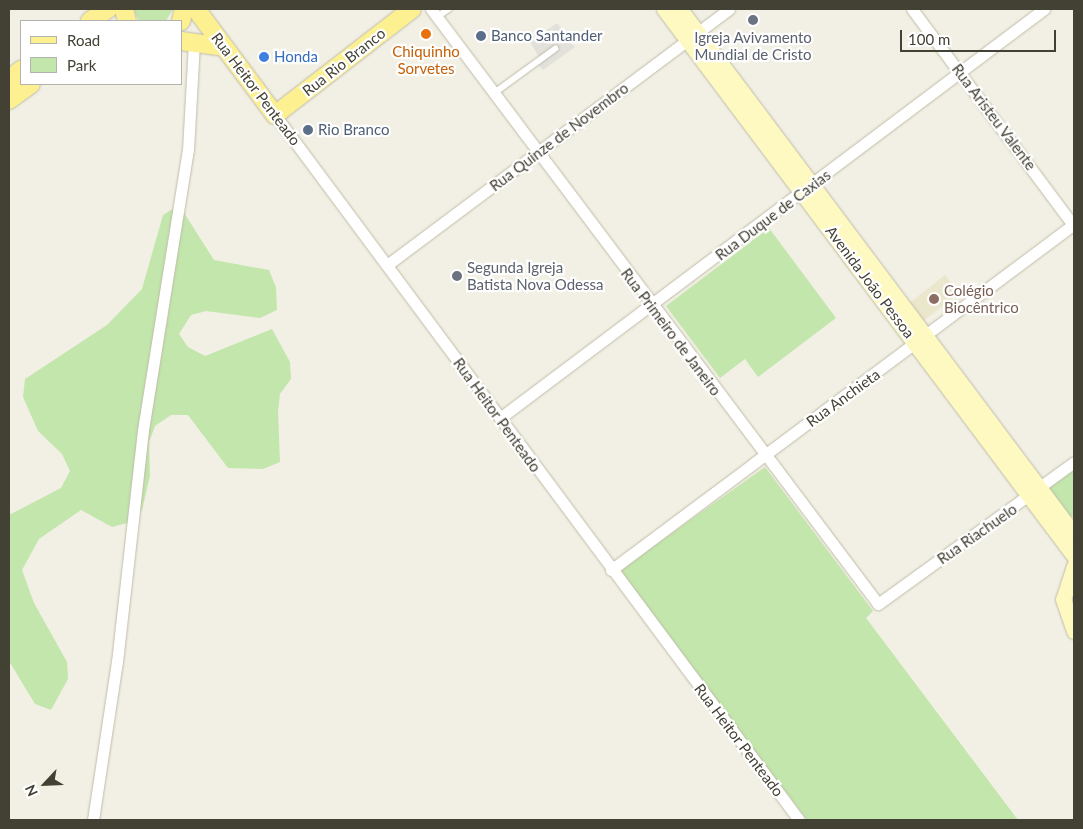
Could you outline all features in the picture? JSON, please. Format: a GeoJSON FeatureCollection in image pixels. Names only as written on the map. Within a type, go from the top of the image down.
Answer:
{"type":"FeatureCollection","features":[{"type":"Feature","properties":{"kind":"main road"},"geometry":{"type":"LineString","coordinates":[[92,20],[108,9]]}},
{"type":"Feature","properties":{"kind":"main road","name":"Rua Heitor Penteado"},"geometry":{"type":"LineString","coordinates":[[196,9],[275,115]]}},
{"type":"Feature","properties":{"kind":"main road","name":"Rua Rio Branco"},"geometry":{"type":"LineString","coordinates":[[275,115],[412,9]]}},
{"type":"Feature","properties":{"kind":"main road","name":"Avenida João Pessoa"},"geometry":{"type":"LineString","coordinates":[[664,9],[693,36]]}},
{"type":"Feature","properties":{"kind":"main road","name":"Avenida João Pessoa"},"geometry":{"type":"LineString","coordinates":[[680,9],[693,36],[1034,493],[1074,556]]}},
{"type":"Feature","properties":{"kind":"main road"},"geometry":{"type":"LineString","coordinates":[[187,42],[224,47]]}},
{"type":"Feature","properties":{"kind":"main road"},"geometry":{"type":"LineString","coordinates":[[9,80],[20,71]]}},
{"type":"Feature","properties":{"kind":"main road"},"geometry":{"type":"LineString","coordinates":[[9,100],[30,85]]}},
{"type":"Feature","properties":{"kind":"main road","name":"Avenida João Pessoa"},"geometry":{"type":"LineString","coordinates":[[1034,493],[1074,534]]}},
{"type":"Feature","properties":{"kind":"main road"},"geometry":{"type":"LineString","coordinates":[[1074,566],[1063,599],[1074,631]]}},
{"type":"Feature","properties":{"kind":"street","name":"Rua Quinze de Novembro"},"geometry":{"type":"LineString","coordinates":[[387,265],[729,9]]}},
{"type":"Feature","properties":{"kind":"street","name":"Rua Aristeu Valente"},"geometry":{"type":"LineString","coordinates":[[912,9],[1074,224]]}},
{"type":"Feature","properties":{"kind":"street","name":"Rua Duque de Caxias"},"geometry":{"type":"LineString","coordinates":[[500,418],[808,189],[1044,9]]}},
{"type":"Feature","properties":{"kind":"street","name":"Rua Primeiro de Janeiro"},"geometry":{"type":"LineString","coordinates":[[434,13],[651,306],[878,604]]}},
{"type":"Feature","properties":{"kind":"street"},"geometry":{"type":"LineString","coordinates":[[93,820],[118,662],[143,430],[188,150],[187,42]]}},
{"type":"Feature","properties":{"kind":"street","name":"Rua Heitor Penteado"},"geometry":{"type":"LineString","coordinates":[[275,115],[611,570],[799,820]]}},
{"type":"Feature","properties":{"kind":"street","name":"Rua Anchieta"},"geometry":{"type":"LineString","coordinates":[[611,570],[920,341],[1074,224]]}},
{"type":"Feature","properties":{"kind":"street","name":"Rua Riachuelo"},"geometry":{"type":"LineString","coordinates":[[878,604],[1034,493],[1074,462]]}},
{"type":"Feature","properties":{"kind":"lane"},"geometry":{"type":"LineString","coordinates":[[434,13],[449,9]]}},
{"type":"Feature","properties":{"kind":"lane"},"geometry":{"type":"LineString","coordinates":[[493,94],[555,49]]}},
{"type":"Feature","properties":{"kind":"shaded area"},"geometry":{"type":"Polygon","coordinates":[[[557,23],[575,47],[543,70],[538,65],[510,85],[506,81],[539,57],[530,42],[557,23]]]}},
{"type":"Feature","properties":{"kind":"shaded area","name":"Colégio Biocêntrico"},"geometry":{"type":"Polygon","coordinates":[[[945,275],[959,293],[922,322],[908,304],[945,275]]]}},
{"type":"Feature","properties":{"kind":"green space"},"geometry":{"type":"Polygon","coordinates":[[[133,9],[173,9],[167,20],[138,20],[133,9]]]}},
{"type":"Feature","properties":{"kind":"green space"},"geometry":{"type":"Polygon","coordinates":[[[179,205],[214,260],[269,270],[276,287],[277,310],[260,318],[206,311],[191,315],[179,334],[188,347],[205,356],[272,329],[290,362],[291,379],[280,394],[278,412],[280,462],[263,469],[228,468],[188,415],[171,415],[155,426],[149,442],[150,476],[142,510],[127,523],[112,527],[81,510],[39,539],[22,570],[34,603],[67,662],[68,679],[51,710],[35,704],[9,661],[9,515],[61,488],[70,471],[62,454],[38,431],[23,397],[25,379],[107,325],[142,289],[163,215],[179,205]]]}},
{"type":"Feature","properties":{"kind":"green space"},"geometry":{"type":"Polygon","coordinates":[[[769,228],[836,318],[758,377],[745,359],[720,378],[666,306],[769,228]]]}},
{"type":"Feature","properties":{"kind":"green space"},"geometry":{"type":"Polygon","coordinates":[[[765,467],[873,611],[866,618],[1018,820],[807,820],[617,572],[765,467]]]}},
{"type":"Feature","properties":{"kind":"green space"},"geometry":{"type":"Polygon","coordinates":[[[1074,468],[1074,515],[1068,519],[1045,489],[1074,468]]]}},
{"type":"Feature","properties":{"kind":"place","name":"Igreja Avivamento Mundial de Cristo"},"geometry":{"type":"Point","coordinates":[753,20]}},
{"type":"Feature","properties":{"kind":"place","name":"Chiquinho Sorvetes"},"geometry":{"type":"Point","coordinates":[426,34]}},
{"type":"Feature","properties":{"kind":"place","name":"Banco Santander"},"geometry":{"type":"Point","coordinates":[481,36]}},
{"type":"Feature","properties":{"kind":"place","name":"Honda"},"geometry":{"type":"Point","coordinates":[264,57]}},
{"type":"Feature","properties":{"kind":"place","name":"Rio Branco"},"geometry":{"type":"Point","coordinates":[308,130]}},
{"type":"Feature","properties":{"kind":"place","name":"Segunda Igreja Batista Nova Odessa"},"geometry":{"type":"Point","coordinates":[457,276]}},
{"type":"Feature","properties":{"kind":"place","name":"Colégio Biocêntrico"},"geometry":{"type":"Point","coordinates":[934,299]}}]}
